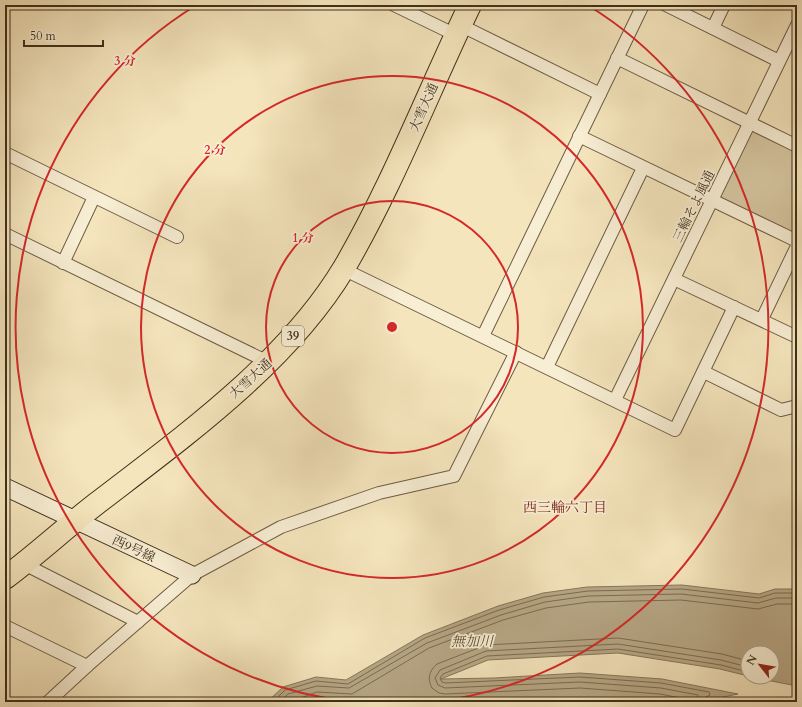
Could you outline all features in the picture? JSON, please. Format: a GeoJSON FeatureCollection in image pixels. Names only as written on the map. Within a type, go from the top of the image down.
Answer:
{"type":"FeatureCollection","features":[{"type":"Feature","properties":{"kind":"highway","name":"大雪大通"},"geometry":{"type":"LineString","coordinates":[[5,578],[172,447],[268,362],[304,323],[343,269],[388,184],[470,5]]}},
{"type":"Feature","properties":{"kind":"street"},"geometry":{"type":"LineString","coordinates":[[394,5],[458,30],[600,94]]}},
{"type":"Feature","properties":{"kind":"street"},"geometry":{"type":"LineString","coordinates":[[483,336],[643,5]]}},
{"type":"Feature","properties":{"kind":"street"},"geometry":{"type":"LineString","coordinates":[[666,5],[779,61]]}},
{"type":"Feature","properties":{"kind":"street"},"geometry":{"type":"LineString","coordinates":[[713,28],[724,5]]}},
{"type":"Feature","properties":{"kind":"street","name":"三輪そよ風通"},"geometry":{"type":"LineString","coordinates":[[615,400],[797,25]]}},
{"type":"Feature","properties":{"kind":"street"},"geometry":{"type":"LineString","coordinates":[[617,58],[797,146]]}},
{"type":"Feature","properties":{"kind":"street"},"geometry":{"type":"LineString","coordinates":[[579,136],[797,241]]}},
{"type":"Feature","properties":{"kind":"street"},"geometry":{"type":"LineString","coordinates":[[5,153],[177,237]]}},
{"type":"Feature","properties":{"kind":"street"},"geometry":{"type":"LineString","coordinates":[[547,367],[643,168]]}},
{"type":"Feature","properties":{"kind":"street"},"geometry":{"type":"LineString","coordinates":[[63,262],[94,197]]}},
{"type":"Feature","properties":{"kind":"street"},"geometry":{"type":"LineString","coordinates":[[5,234],[268,362]]}},
{"type":"Feature","properties":{"kind":"street"},"geometry":{"type":"LineString","coordinates":[[762,319],[797,246]]}},
{"type":"Feature","properties":{"kind":"street"},"geometry":{"type":"LineString","coordinates":[[343,269],[675,430],[734,307]]}},
{"type":"Feature","properties":{"kind":"street"},"geometry":{"type":"LineString","coordinates":[[674,279],[762,319],[797,337]]}},
{"type":"Feature","properties":{"kind":"street"},"geometry":{"type":"LineString","coordinates":[[48,702],[87,666],[192,575],[281,527],[379,493],[454,476],[516,352]]}},
{"type":"Feature","properties":{"kind":"street"},"geometry":{"type":"LineString","coordinates":[[704,372],[781,410],[797,406]]}},
{"type":"Feature","properties":{"kind":"street","name":"西9号線"},"geometry":{"type":"LineString","coordinates":[[5,486],[192,575]]}},
{"type":"Feature","properties":{"kind":"street"},"geometry":{"type":"LineString","coordinates":[[24,564],[138,622]]}},
{"type":"Feature","properties":{"kind":"street"},"geometry":{"type":"LineString","coordinates":[[5,626],[87,666]]}},
{"type":"Feature","properties":{"kind":"shaded area"},"geometry":{"type":"Polygon","coordinates":[[[752,128],[797,151],[797,236],[717,198],[752,128]]]}},
{"type":"Feature","properties":{"kind":"water","name":"無加川"},"geometry":{"type":"Polygon","coordinates":[[[682,585],[759,594],[775,589],[797,589],[797,686],[780,683],[780,645],[740,645],[740,674],[720,669],[618,653],[488,660],[441,679],[494,678],[580,673],[662,679],[738,694],[699,702],[267,702],[283,687],[316,677],[346,680],[423,635],[498,606],[543,593],[587,587],[682,585]]]}},
{"type":"Feature","properties":{"kind":"district","name":"西三輪六丁目"},"geometry":{"type":"Point","coordinates":[565,507]}}]}
